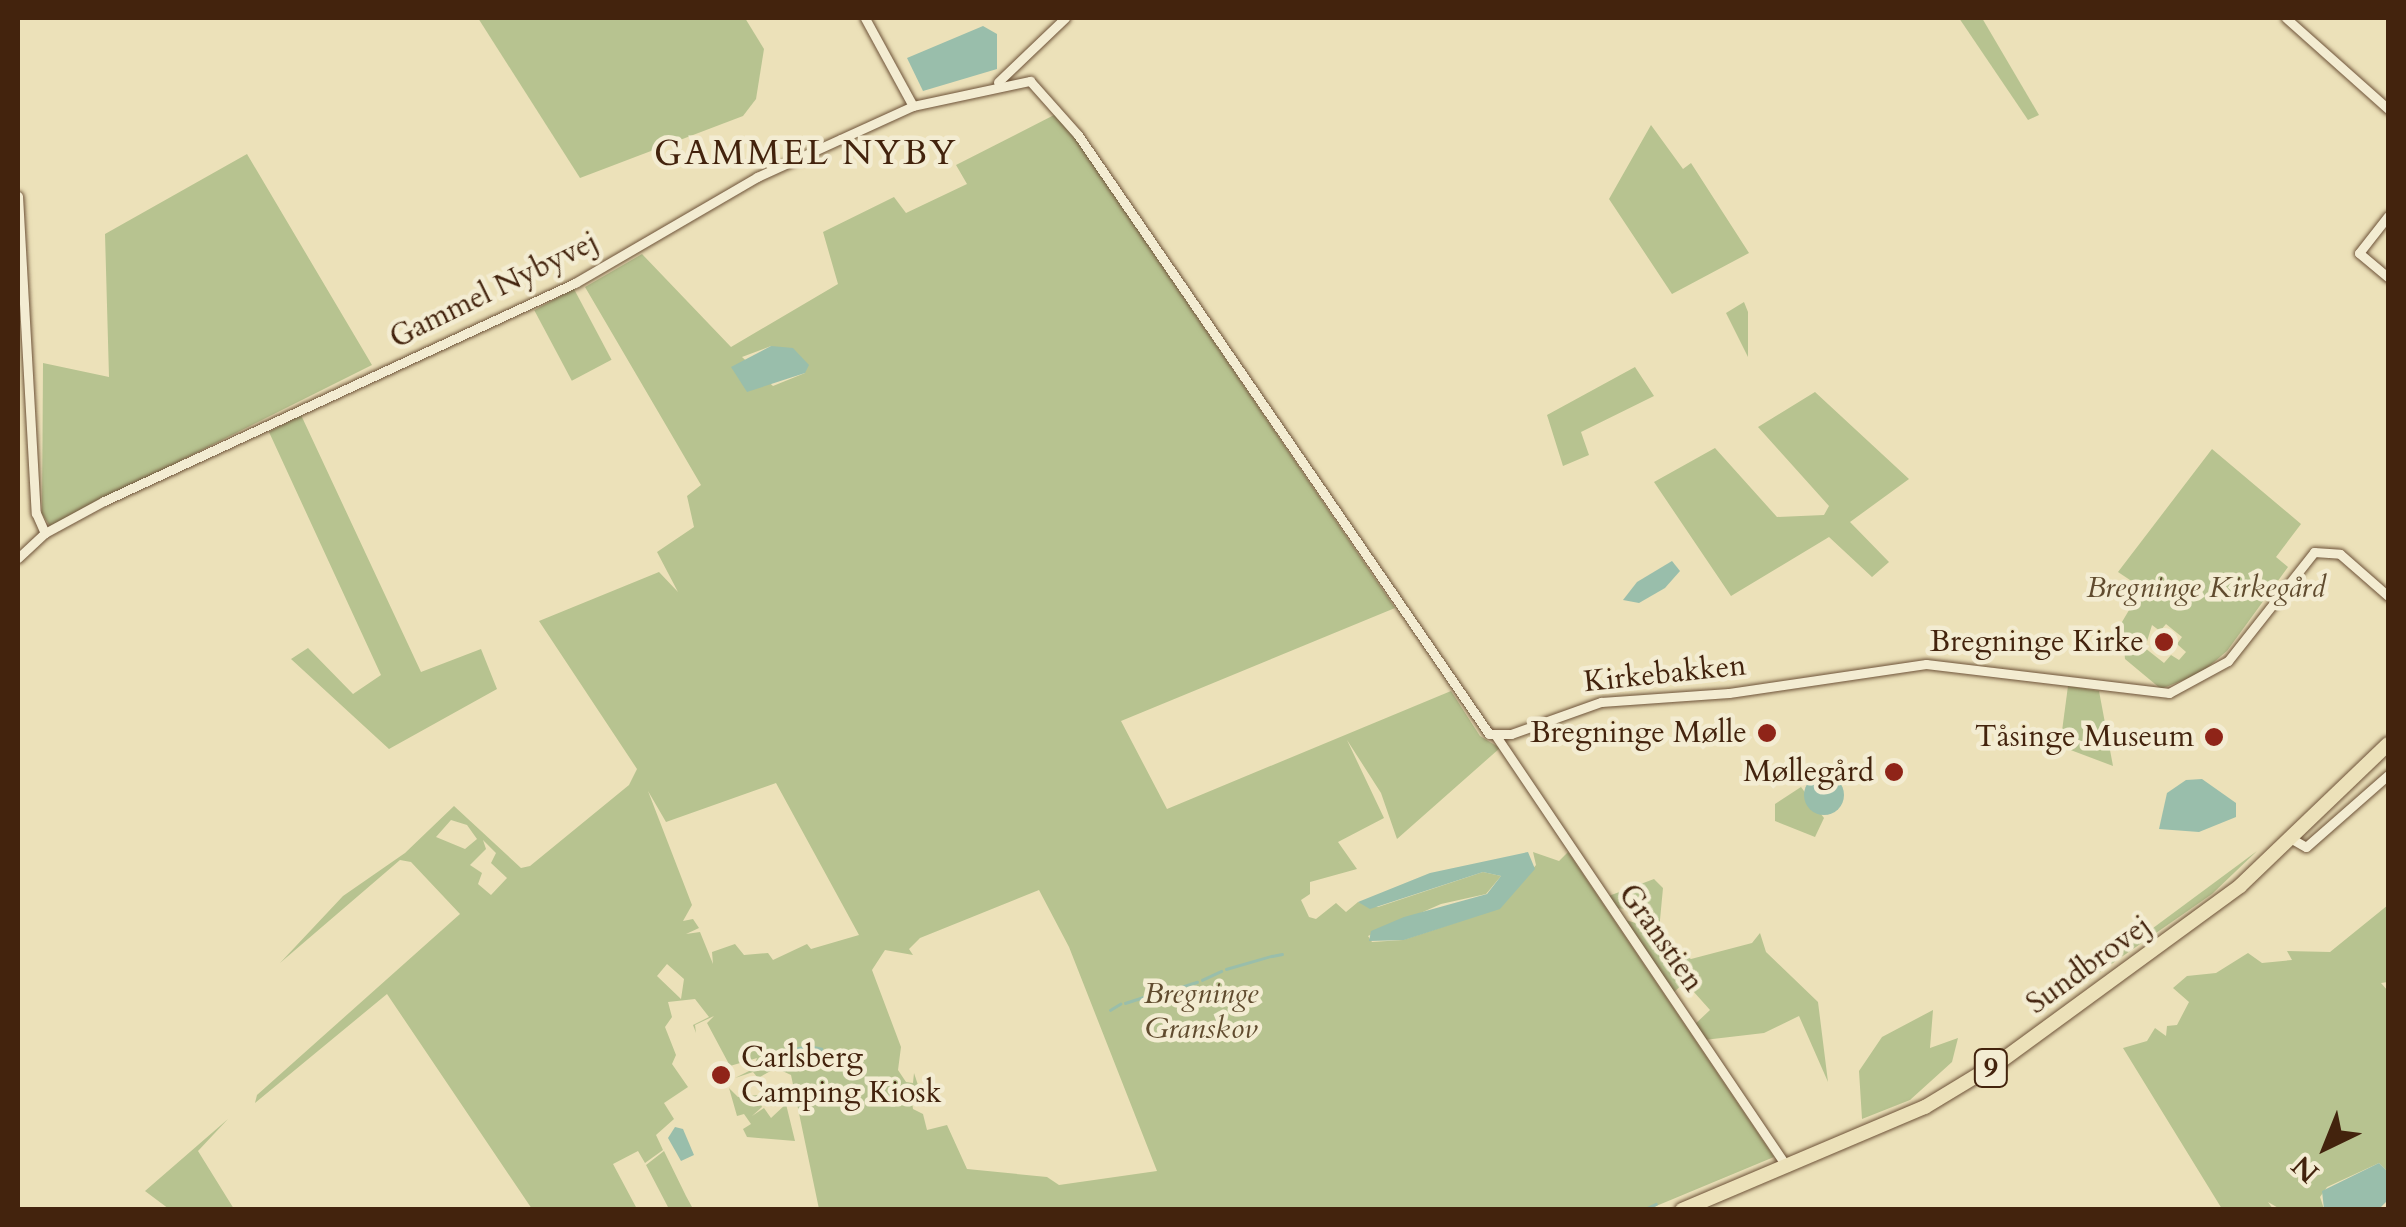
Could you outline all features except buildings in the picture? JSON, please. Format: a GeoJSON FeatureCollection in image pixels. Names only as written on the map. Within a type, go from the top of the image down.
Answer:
{"type":"FeatureCollection","features":[{"type":"Feature","properties":{"kind":"main road","name":"Sundbrovej"},"geometry":{"type":"LineString","coordinates":[[1682,1210],[1925,1107],[2002,1061],[2203,916],[2292,839],[2388,744]]}},
{"type":"Feature","properties":{"kind":"street"},"geometry":{"type":"LineString","coordinates":[[865,18],[913,106]]}},
{"type":"Feature","properties":{"kind":"street"},"geometry":{"type":"LineString","coordinates":[[998,82],[1017,59],[1065,18]]}},
{"type":"Feature","properties":{"kind":"street"},"geometry":{"type":"LineString","coordinates":[[2286,18],[2388,109]]}},
{"type":"Feature","properties":{"kind":"street"},"geometry":{"type":"LineString","coordinates":[[1017,59],[1030,80],[1052,99],[1100,168],[1478,724],[1496,736]]}},
{"type":"Feature","properties":{"kind":"street","name":"Gammel Nybyvej"},"geometry":{"type":"LineString","coordinates":[[18,558],[45,533],[575,284],[758,177],[913,106],[998,82],[1030,80]]}},
{"type":"Feature","properties":{"kind":"street"},"geometry":{"type":"LineString","coordinates":[[18,196],[36,513],[45,533]]}},
{"type":"Feature","properties":{"kind":"street"},"geometry":{"type":"LineString","coordinates":[[2388,216],[2360,253],[2388,276]]}},
{"type":"Feature","properties":{"kind":"street","name":"Kirkebakken"},"geometry":{"type":"LineString","coordinates":[[1496,736],[1601,702],[1729,693],[1926,664],[2169,693],[2228,661],[2314,552],[2340,554],[2388,596]]}},
{"type":"Feature","properties":{"kind":"street","name":"Granstien"},"geometry":{"type":"LineString","coordinates":[[1496,736],[1786,1167]]}},
{"type":"Feature","properties":{"kind":"street","name":"Sundbrovej"},"geometry":{"type":"LineString","coordinates":[[2292,839],[2306,847],[2388,775]]}},
{"type":"Feature","properties":{"kind":"green space"},"geometry":{"type":"Polygon","coordinates":[[[478,18],[745,18],[764,49],[756,99],[743,116],[580,178],[478,18]]]}},
{"type":"Feature","properties":{"kind":"green space"},"geometry":{"type":"Polygon","coordinates":[[[1959,18],[1982,18],[2039,115],[2028,120],[1959,18]]]}},
{"type":"Feature","properties":{"kind":"green space","name":"Bregninge Granskov"},"geometry":{"type":"Polygon","coordinates":[[[1058,113],[1395,608],[1121,721],[1167,809],[1451,691],[1480,736],[1500,748],[1397,839],[1381,793],[1347,740],[1384,818],[1338,842],[1357,869],[1310,882],[1310,894],[1301,900],[1309,917],[1316,919],[1336,903],[1346,912],[1358,902],[1378,907],[1483,872],[1501,876],[1486,894],[1441,904],[1368,936],[1372,942],[1403,940],[1500,908],[1536,865],[1533,852],[1559,861],[1568,852],[1774,1157],[1649,1209],[819,1209],[791,1075],[776,1068],[758,1078],[753,1072],[735,1078],[753,1069],[757,1058],[730,1066],[707,1023],[714,1016],[695,1025],[696,1033],[693,1025],[709,1017],[695,999],[668,1002],[672,1017],[665,1027],[676,1055],[672,1064],[688,1087],[664,1103],[674,1119],[656,1135],[663,1150],[645,1163],[638,1151],[613,1164],[637,1209],[532,1209],[387,994],[255,1103],[257,1095],[460,914],[411,862],[400,860],[280,963],[343,896],[405,853],[454,806],[521,868],[530,866],[629,785],[637,769],[539,621],[659,572],[678,592],[657,552],[694,527],[687,496],[701,485],[585,287],[642,254],[731,347],[838,284],[823,232],[894,197],[906,213],[967,184],[956,165],[1058,113]],[[771,346],[742,357],[773,386],[805,373],[771,346]],[[776,783],[666,822],[648,791],[692,905],[683,921],[693,919],[699,928],[686,934],[700,932],[713,964],[712,952],[735,944],[744,955],[768,953],[773,960],[807,944],[811,949],[859,935],[776,783]],[[451,820],[436,837],[465,849],[477,839],[467,825],[451,820]],[[483,840],[486,849],[470,865],[482,873],[478,884],[491,895],[507,878],[491,863],[496,853],[483,840]],[[1039,890],[920,938],[909,949],[913,955],[885,950],[872,970],[901,1047],[898,1070],[906,1082],[913,1083],[914,1073],[920,1091],[910,1087],[913,1109],[923,1114],[927,1130],[947,1125],[967,1169],[1047,1177],[1059,1185],[1157,1171],[1069,947],[1039,890]],[[667,964],[657,976],[681,999],[684,979],[667,964]]]}},
{"type":"Feature","properties":{"kind":"green space"},"geometry":{"type":"Polygon","coordinates":[[[1651,125],[1683,169],[1691,163],[1749,253],[1672,294],[1609,199],[1651,125]]]}},
{"type":"Feature","properties":{"kind":"green space"},"geometry":{"type":"Polygon","coordinates":[[[247,154],[372,365],[50,526],[42,514],[43,363],[109,377],[105,234],[247,154]]]}},
{"type":"Feature","properties":{"kind":"green space"},"geometry":{"type":"Polygon","coordinates":[[[574,289],[612,360],[572,381],[534,310],[574,289]]]}},
{"type":"Feature","properties":{"kind":"green space"},"geometry":{"type":"Polygon","coordinates":[[[1744,302],[1748,312],[1748,357],[1726,313],[1744,302]]]}},
{"type":"Feature","properties":{"kind":"green space"},"geometry":{"type":"Polygon","coordinates":[[[1635,367],[1654,396],[1581,432],[1589,455],[1563,466],[1547,415],[1635,367]]]}},
{"type":"Feature","properties":{"kind":"green space"},"geometry":{"type":"Polygon","coordinates":[[[1815,392],[1909,479],[1850,522],[1889,562],[1872,577],[1829,537],[1731,596],[1654,482],[1715,448],[1777,517],[1824,515],[1829,506],[1758,427],[1815,392]]]}},
{"type":"Feature","properties":{"kind":"green space"},"geometry":{"type":"Polygon","coordinates":[[[301,415],[421,672],[481,649],[497,689],[389,749],[291,659],[308,648],[353,694],[381,675],[269,432],[301,415]]]}},
{"type":"Feature","properties":{"kind":"green space","name":"Bregninge Kirkegård"},"geometry":{"type":"Polygon","coordinates":[[[2212,449],[2301,524],[2276,557],[2288,567],[2227,651],[2201,673],[2161,689],[2125,659],[2122,622],[2142,588],[2118,572],[2212,449]],[[2166,624],[2160,631],[2152,625],[2145,648],[2164,663],[2171,655],[2179,660],[2186,652],[2177,644],[2182,637],[2166,624]]]}},
{"type":"Feature","properties":{"kind":"green space"},"geometry":{"type":"Polygon","coordinates":[[[2068,686],[2099,691],[2113,766],[2060,746],[2068,686]]]}},
{"type":"Feature","properties":{"kind":"green space"},"geometry":{"type":"Polygon","coordinates":[[[1801,787],[1824,818],[1815,837],[1775,821],[1775,804],[1801,787]]]}},
{"type":"Feature","properties":{"kind":"green space"},"geometry":{"type":"Polygon","coordinates":[[[2257,851],[2212,894],[2034,1018],[2095,971],[2257,851]]]}},
{"type":"Feature","properties":{"kind":"green space"},"geometry":{"type":"Polygon","coordinates":[[[1654,879],[1663,888],[1658,941],[1691,959],[1752,943],[1760,933],[1766,952],[1818,1002],[1828,1082],[1799,1016],[1764,1033],[1704,1040],[1693,1026],[1710,1010],[1685,982],[1672,994],[1622,919],[1643,925],[1639,910],[1615,908],[1606,897],[1654,879]]]}},
{"type":"Feature","properties":{"kind":"green space"},"geometry":{"type":"Polygon","coordinates":[[[2388,905],[2388,982],[2381,983],[2388,991],[2388,1172],[2379,1163],[2327,1187],[2320,1197],[2324,1209],[2280,1209],[2268,1202],[2273,1209],[2222,1209],[2123,1048],[2147,1041],[2155,1028],[2166,1036],[2167,1026],[2177,1025],[2189,1002],[2173,988],[2187,976],[2216,973],[2248,953],[2262,963],[2292,960],[2287,951],[2330,952],[2388,905]]]}},
{"type":"Feature","properties":{"kind":"green space"},"geometry":{"type":"Polygon","coordinates":[[[1933,1010],[1930,1048],[1958,1038],[1952,1062],[1910,1100],[1862,1119],[1859,1071],[1882,1037],[1933,1010]]]}},
{"type":"Feature","properties":{"kind":"green space"},"geometry":{"type":"Polygon","coordinates":[[[729,1088],[738,1097],[758,1095],[762,1107],[752,1116],[764,1108],[771,1118],[786,1104],[795,1141],[747,1137],[743,1129],[751,1124],[744,1114],[737,1116],[729,1088]]]}},
{"type":"Feature","properties":{"kind":"green space"},"geometry":{"type":"Polygon","coordinates":[[[228,1119],[198,1151],[234,1209],[169,1209],[145,1191],[228,1119]]]}},
{"type":"Feature","properties":{"kind":"green space"},"geometry":{"type":"Polygon","coordinates":[[[664,1151],[692,1207],[669,1209],[646,1165],[664,1151]]]}},
{"type":"Feature","properties":{"kind":"shaded area"},"geometry":{"type":"Polygon","coordinates":[[[983,26],[997,34],[997,69],[923,91],[907,58],[983,26]]]}},
{"type":"Feature","properties":{"kind":"shaded area"},"geometry":{"type":"Polygon","coordinates":[[[771,346],[793,348],[809,365],[805,373],[747,392],[731,367],[771,346]]]}},
{"type":"Feature","properties":{"kind":"shaded area"},"geometry":{"type":"Polygon","coordinates":[[[1672,561],[1680,571],[1665,588],[1639,603],[1623,600],[1637,582],[1672,561]]]}},
{"type":"Feature","properties":{"kind":"shaded area"},"geometry":{"type":"Polygon","coordinates":[[[1824,775],[1838,781],[1844,795],[1838,809],[1824,815],[1810,809],[1804,795],[1810,781],[1824,775]]]}},
{"type":"Feature","properties":{"kind":"shaded area"},"geometry":{"type":"Polygon","coordinates":[[[2202,779],[2236,803],[2236,817],[2199,832],[2159,829],[2167,793],[2186,780],[2202,779]]]}},
{"type":"Feature","properties":{"kind":"shaded area"},"geometry":{"type":"Polygon","coordinates":[[[1528,852],[1535,869],[1500,909],[1404,940],[1369,941],[1371,931],[1404,917],[1487,894],[1501,876],[1483,872],[1370,909],[1358,902],[1430,873],[1528,852]]]}},
{"type":"Feature","properties":{"kind":"shaded area"},"geometry":{"type":"Polygon","coordinates":[[[793,1048],[823,1048],[824,1058],[794,1064],[793,1048]]]}},
{"type":"Feature","properties":{"kind":"shaded area"},"geometry":{"type":"Polygon","coordinates":[[[675,1127],[683,1129],[694,1155],[681,1161],[668,1138],[675,1127]]]}},
{"type":"Feature","properties":{"kind":"shaded area"},"geometry":{"type":"Polygon","coordinates":[[[2379,1163],[2388,1172],[2388,1200],[2379,1209],[2324,1209],[2322,1191],[2379,1163]]]}},
{"type":"Feature","properties":{"kind":"waterway"},"geometry":{"type":"LineString","coordinates":[[1272,956],[1282,954]]}},
{"type":"Feature","properties":{"kind":"waterway"},"geometry":{"type":"LineString","coordinates":[[1226,969],[1271,956]]}},
{"type":"Feature","properties":{"kind":"waterway"},"geometry":{"type":"LineString","coordinates":[[1202,980],[1221,971]]}},
{"type":"Feature","properties":{"kind":"waterway"},"geometry":{"type":"LineString","coordinates":[[1175,989],[1197,982]]}},
{"type":"Feature","properties":{"kind":"waterway"},"geometry":{"type":"LineString","coordinates":[[1149,996],[1168,991]]}},
{"type":"Feature","properties":{"kind":"waterway"},"geometry":{"type":"LineString","coordinates":[[1125,1003],[1143,997]]}},
{"type":"Feature","properties":{"kind":"waterway"},"geometry":{"type":"LineString","coordinates":[[1110,1010],[1120,1004]]}},
{"type":"Feature","properties":{"kind":"waterway"},"geometry":{"type":"LineString","coordinates":[[1643,1210],[1656,1204]]}},
{"type":"Feature","properties":{"kind":"place","name":"Bregninge Kirke"},"geometry":{"type":"Point","coordinates":[2164,642]}},
{"type":"Feature","properties":{"kind":"place","name":"Bregninge Mølle"},"geometry":{"type":"Point","coordinates":[1767,733]}},
{"type":"Feature","properties":{"kind":"place","name":"Tåsinge Museum"},"geometry":{"type":"Point","coordinates":[2214,737]}},
{"type":"Feature","properties":{"kind":"place","name":"Møllegård"},"geometry":{"type":"Point","coordinates":[1894,772]}},
{"type":"Feature","properties":{"kind":"place","name":"Carlsberg Camping Kiosk"},"geometry":{"type":"Point","coordinates":[721,1075]}},
{"type":"Feature","properties":{"kind":"district","name":"GAMMEL NYBY"},"geometry":{"type":"Point","coordinates":[806,153]}}]}
